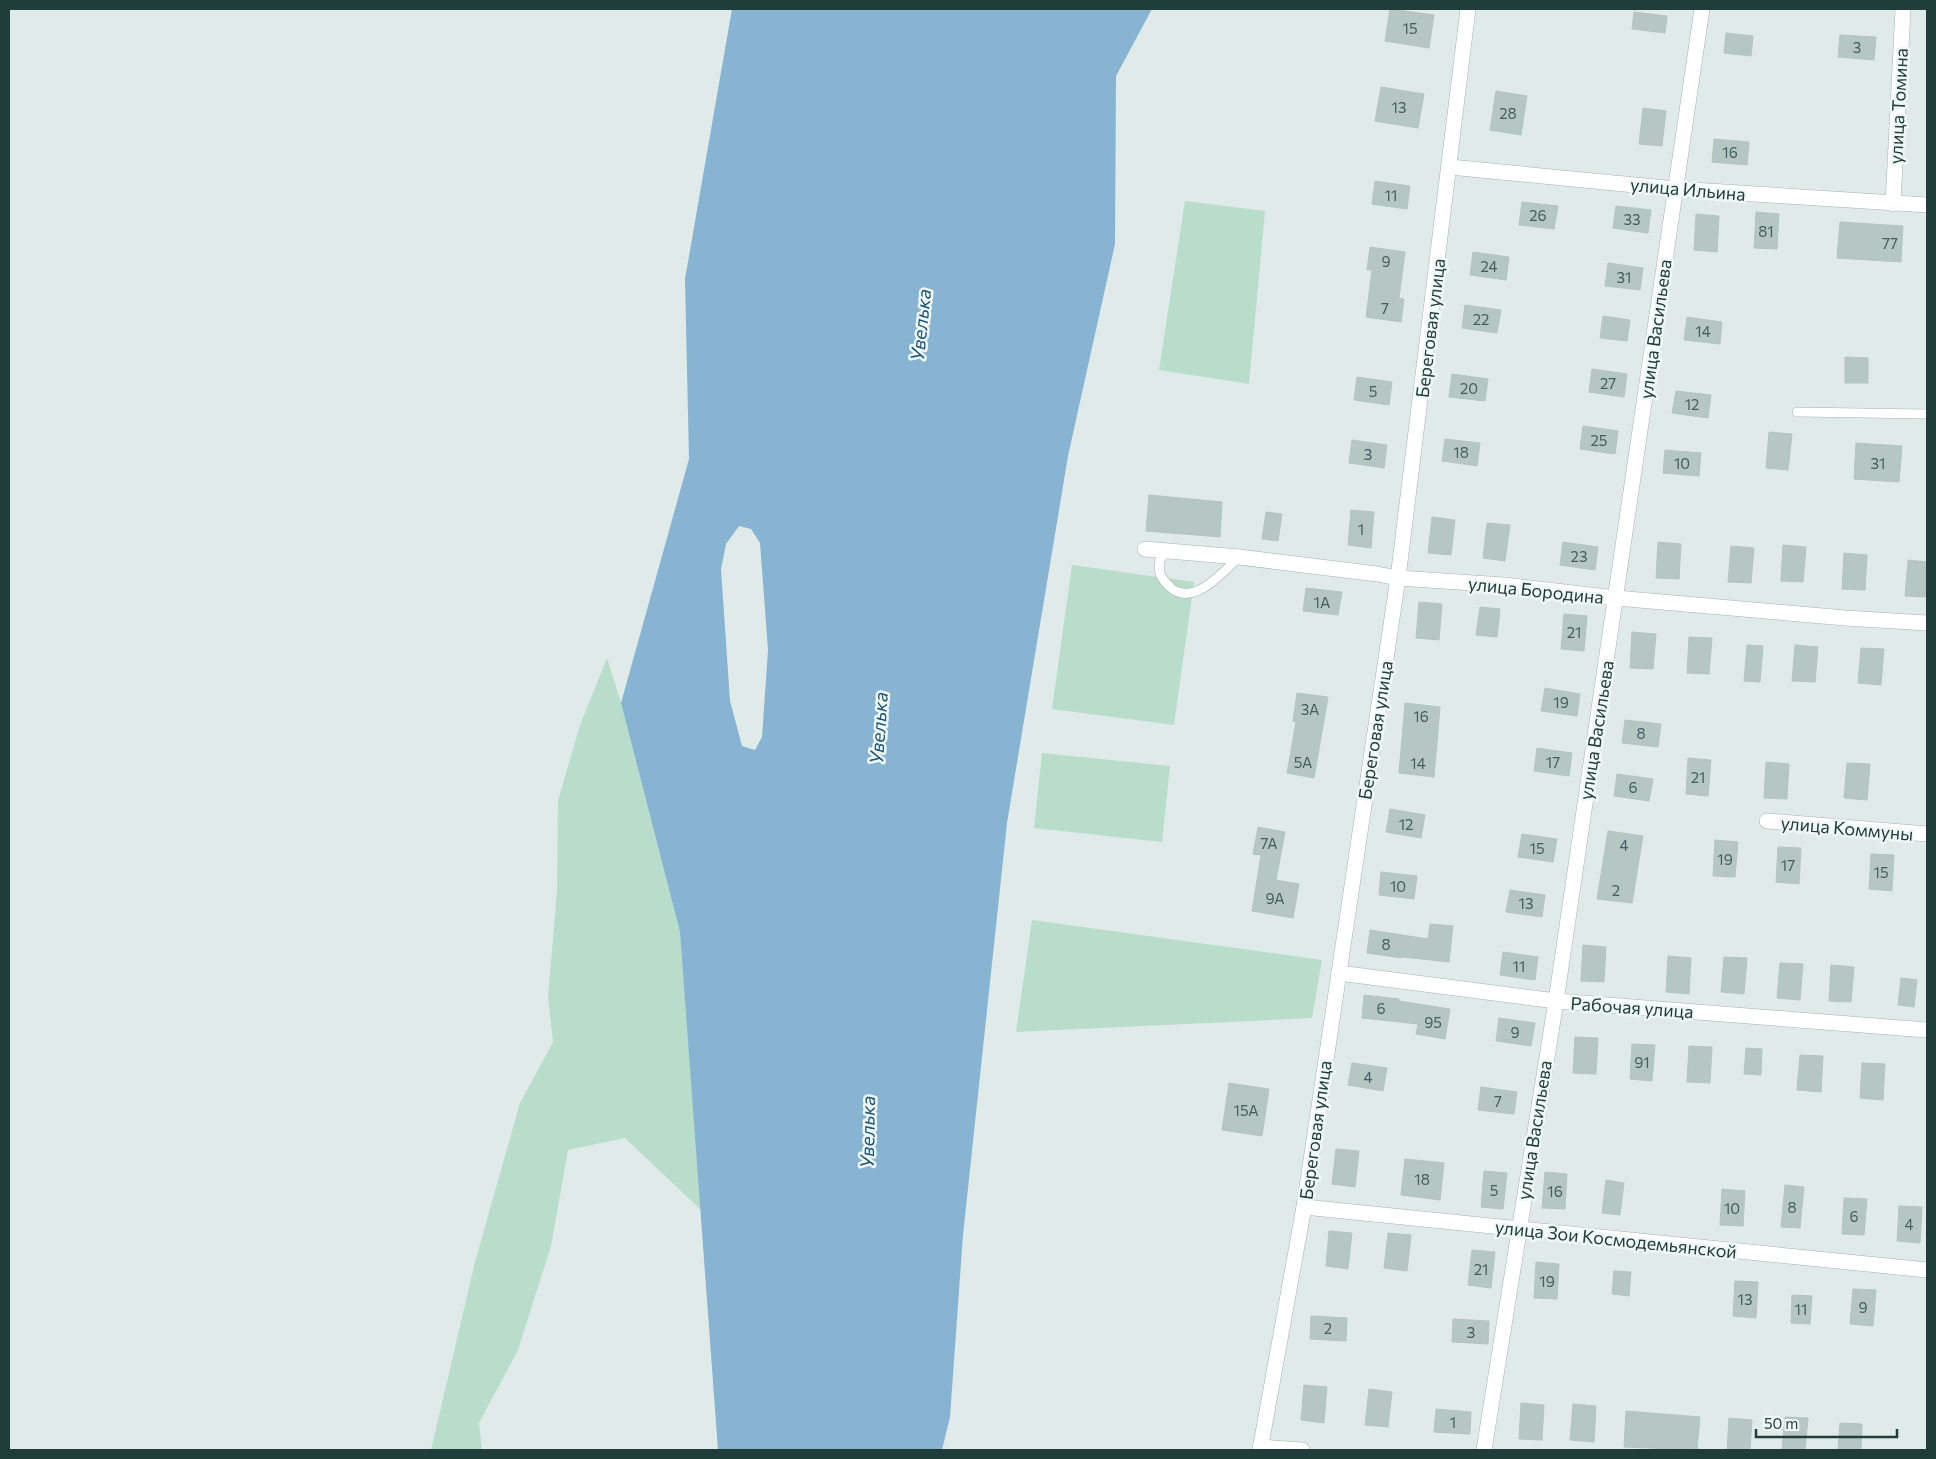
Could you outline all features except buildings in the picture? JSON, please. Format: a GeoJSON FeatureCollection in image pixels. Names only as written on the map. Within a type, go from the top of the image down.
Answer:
{"type":"FeatureCollection","features":[{"type":"Feature","properties":{"kind":"street","name":"Береговая улица"},"geometry":{"type":"LineString","coordinates":[[1260,1449],[1304,1207],[1398,578],[1468,9]]}},
{"type":"Feature","properties":{"kind":"street","name":"улица Васильева"},"geometry":{"type":"LineString","coordinates":[[1484,1450],[1556,1002],[1702,9]]}},
{"type":"Feature","properties":{"kind":"street","name":"улица Томина"},"geometry":{"type":"LineString","coordinates":[[1893,204],[1903,9]]}},
{"type":"Feature","properties":{"kind":"street","name":"улица Ильина"},"geometry":{"type":"LineString","coordinates":[[1450,167],[1676,190],[1927,205]]}},
{"type":"Feature","properties":{"kind":"street","name":"улица Бородина"},"geometry":{"type":"LineString","coordinates":[[1145,548],[1239,557],[1398,578],[1504,585],[1616,598],[1845,618],[1927,622]]}},
{"type":"Feature","properties":{"kind":"street","name":"улица Коммуны"},"geometry":{"type":"LineString","coordinates":[[1767,821],[1927,834]]}},
{"type":"Feature","properties":{"kind":"street","name":"Рабочая улица"},"geometry":{"type":"LineString","coordinates":[[1338,973],[1556,1002],[1927,1030]]}},
{"type":"Feature","properties":{"kind":"street","name":"улица Зои Космодемьянской"},"geometry":{"type":"LineString","coordinates":[[1304,1207],[1927,1270]]}},
{"type":"Feature","properties":{"kind":"street"},"geometry":{"type":"LineString","coordinates":[[1260,1449],[1302,1450]]}},
{"type":"Feature","properties":{"kind":"lane"},"geometry":{"type":"LineString","coordinates":[[1797,412],[1927,414]]}},
{"type":"Feature","properties":{"kind":"lane"},"geometry":{"type":"LineString","coordinates":[[1170,550],[1160,560],[1161,579],[1174,590],[1188,594],[1202,589],[1215,580],[1239,557]]}},
{"type":"Feature","properties":{"kind":"green space"},"geometry":{"type":"Polygon","coordinates":[[[1185,201],[1265,211],[1249,384],[1159,370],[1185,201]]]}},
{"type":"Feature","properties":{"kind":"green space"},"geometry":{"type":"Polygon","coordinates":[[[1072,565],[1194,582],[1174,725],[1052,709],[1072,565]]]}},
{"type":"Feature","properties":{"kind":"green space"},"geometry":{"type":"Polygon","coordinates":[[[607,658],[621,703],[680,932],[702,1211],[625,1138],[568,1150],[551,1246],[518,1350],[479,1423],[482,1450],[431,1450],[475,1262],[520,1103],[553,1042],[548,997],[557,891],[558,801],[580,725],[607,658]]]}},
{"type":"Feature","properties":{"kind":"green space"},"geometry":{"type":"Polygon","coordinates":[[[1042,753],[1170,766],[1162,842],[1034,828],[1042,753]]]}},
{"type":"Feature","properties":{"kind":"green space"},"geometry":{"type":"Polygon","coordinates":[[[1032,920],[1322,960],[1312,1018],[1016,1032],[1032,920]]]}},
{"type":"Feature","properties":{"kind":"water","name":"Увелька"},"geometry":{"type":"Polygon","coordinates":[[[732,9],[1152,9],[1116,76],[1115,244],[1068,456],[1007,823],[963,1235],[950,1417],[942,1450],[718,1450],[680,932],[621,703],[689,459],[685,279],[732,9]],[[739,526],[726,544],[721,569],[730,701],[742,746],[755,750],[762,737],[768,650],[760,543],[751,529],[739,526]]]}}]}
